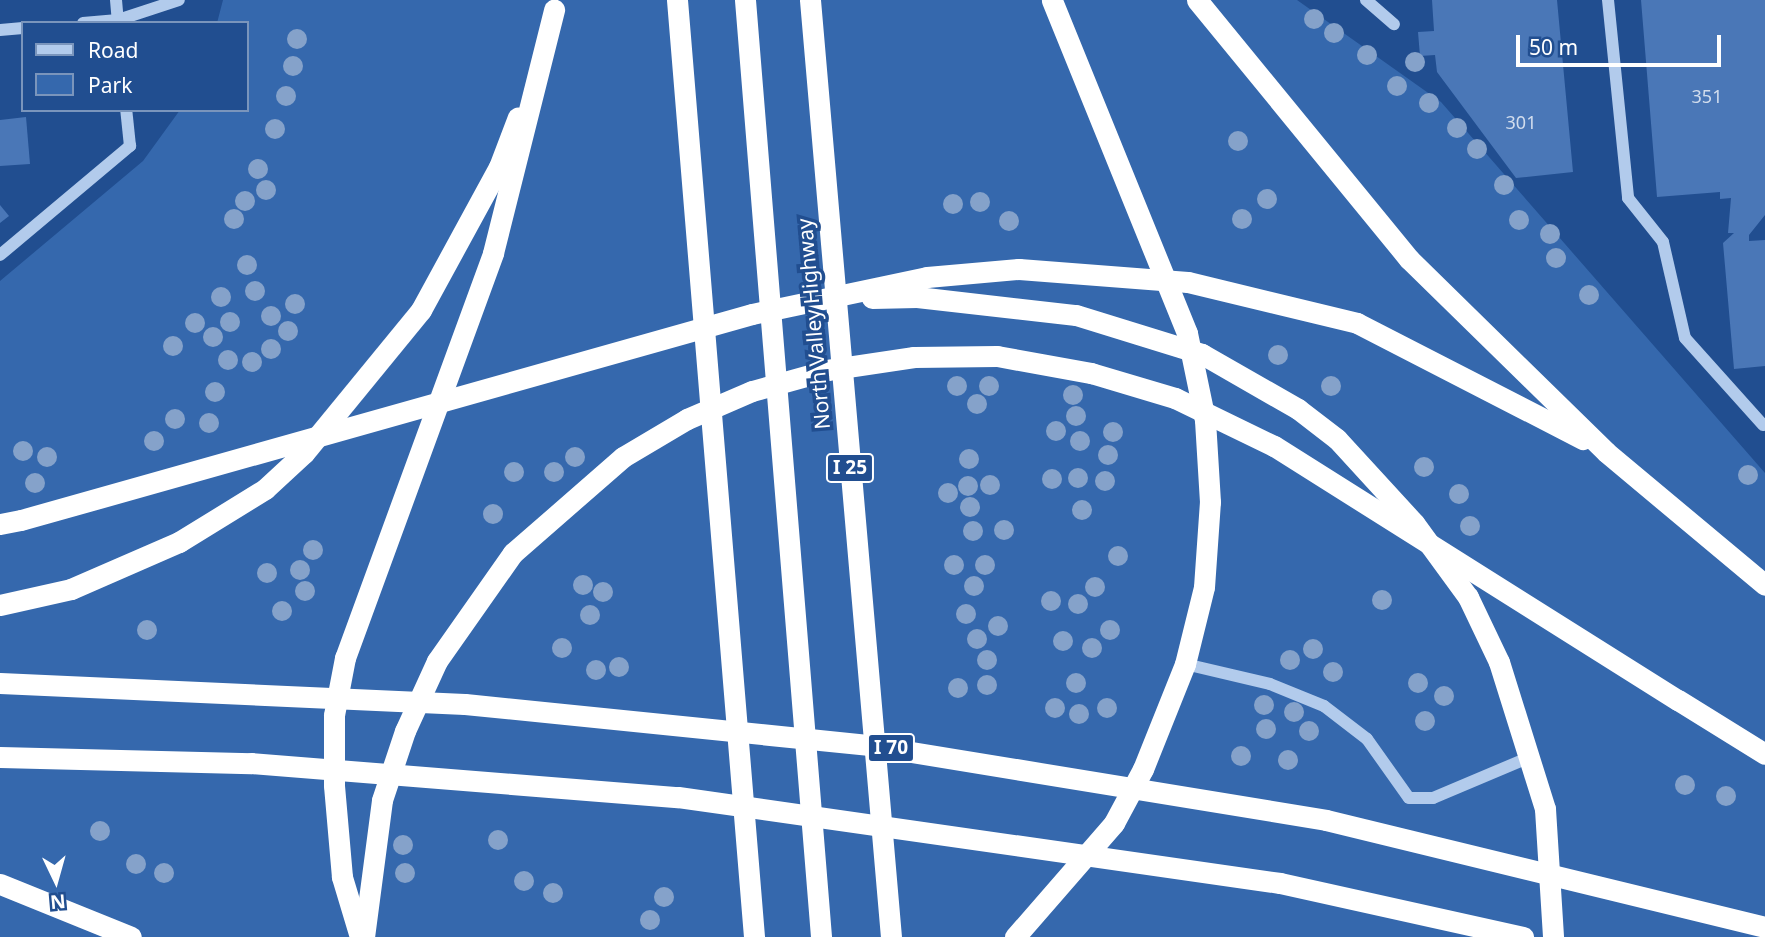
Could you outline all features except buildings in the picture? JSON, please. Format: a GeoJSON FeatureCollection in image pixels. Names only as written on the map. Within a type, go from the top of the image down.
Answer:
{"type":"FeatureCollection","features":[{"type":"Feature","properties":{"kind":"highway"},"geometry":{"type":"LineString","coordinates":[[677,0],[754,937]]}},
{"type":"Feature","properties":{"kind":"highway"},"geometry":{"type":"LineString","coordinates":[[745,0],[821,937]]}},
{"type":"Feature","properties":{"kind":"highway","name":"North Valley Highway"},"geometry":{"type":"LineString","coordinates":[[810,0],[891,937]]}},
{"type":"Feature","properties":{"kind":"highway"},"geometry":{"type":"LineString","coordinates":[[1015,937],[1114,823],[1185,664],[1204,587],[1210,502],[1202,407],[1186,333],[1052,0]]}},
{"type":"Feature","properties":{"kind":"highway"},"geometry":{"type":"LineString","coordinates":[[1197,0],[1409,259],[1606,452],[1765,584]]}},
{"type":"Feature","properties":{"kind":"highway"},"geometry":{"type":"LineString","coordinates":[[0,606],[128,567],[224,517],[265,489],[352,402],[421,310],[482,200],[555,5]]}},
{"type":"Feature","properties":{"kind":"highway"},"geometry":{"type":"LineString","coordinates":[[362,937],[342,877],[334,785],[334,715],[345,659],[492,253],[555,5]]}},
{"type":"Feature","properties":{"kind":"highway"},"geometry":{"type":"LineString","coordinates":[[10,522],[752,314],[927,276],[1019,270],[1188,282],[1357,323],[1606,452]]}},
{"type":"Feature","properties":{"kind":"highway"},"geometry":{"type":"LineString","coordinates":[[752,314],[918,296],[1076,315],[1202,354],[1298,409],[1375,477],[1468,597],[1499,662],[1545,809],[1553,937]]}},
{"type":"Feature","properties":{"kind":"highway"},"geometry":{"type":"LineString","coordinates":[[362,937],[382,800],[405,731],[437,661],[513,553],[623,457],[687,419],[752,391],[827,370],[914,357],[997,356],[1091,373],[1175,398],[1274,446],[1765,754]]}},
{"type":"Feature","properties":{"kind":"highway","name":"I 70"},"geometry":{"type":"LineString","coordinates":[[0,683],[465,704],[875,746],[1326,820],[1765,927]]}},
{"type":"Feature","properties":{"kind":"highway"},"geometry":{"type":"LineString","coordinates":[[0,757],[251,764],[678,797],[1266,880],[1523,937]]}},
{"type":"Feature","properties":{"kind":"highway"},"geometry":{"type":"LineString","coordinates":[[0,884],[131,937]]}},
{"type":"Feature","properties":{"kind":"street"},"geometry":{"type":"LineString","coordinates":[[116,0],[118,21],[179,0]]}},
{"type":"Feature","properties":{"kind":"street"},"geometry":{"type":"LineString","coordinates":[[1366,0],[1394,24]]}},
{"type":"Feature","properties":{"kind":"street"},"geometry":{"type":"LineString","coordinates":[[1608,0],[1628,198],[1662,242],[1685,338],[1763,425]]}},
{"type":"Feature","properties":{"kind":"street"},"geometry":{"type":"LineString","coordinates":[[0,30],[21,28]]}},
{"type":"Feature","properties":{"kind":"street"},"geometry":{"type":"LineString","coordinates":[[0,255],[130,146],[126,112]]}},
{"type":"Feature","properties":{"kind":"street"},"geometry":{"type":"LineString","coordinates":[[1185,664],[1270,684],[1324,706],[1367,740],[1409,798],[1433,798],[1530,757]]}},
{"type":"Feature","properties":{"kind":"green space"},"geometry":{"type":"Polygon","coordinates":[[[223,0],[1297,0],[1441,102],[1765,473],[1765,937],[0,937],[0,281],[143,161],[179,112],[248,112],[248,21],[218,21],[223,0]]]}}]}
